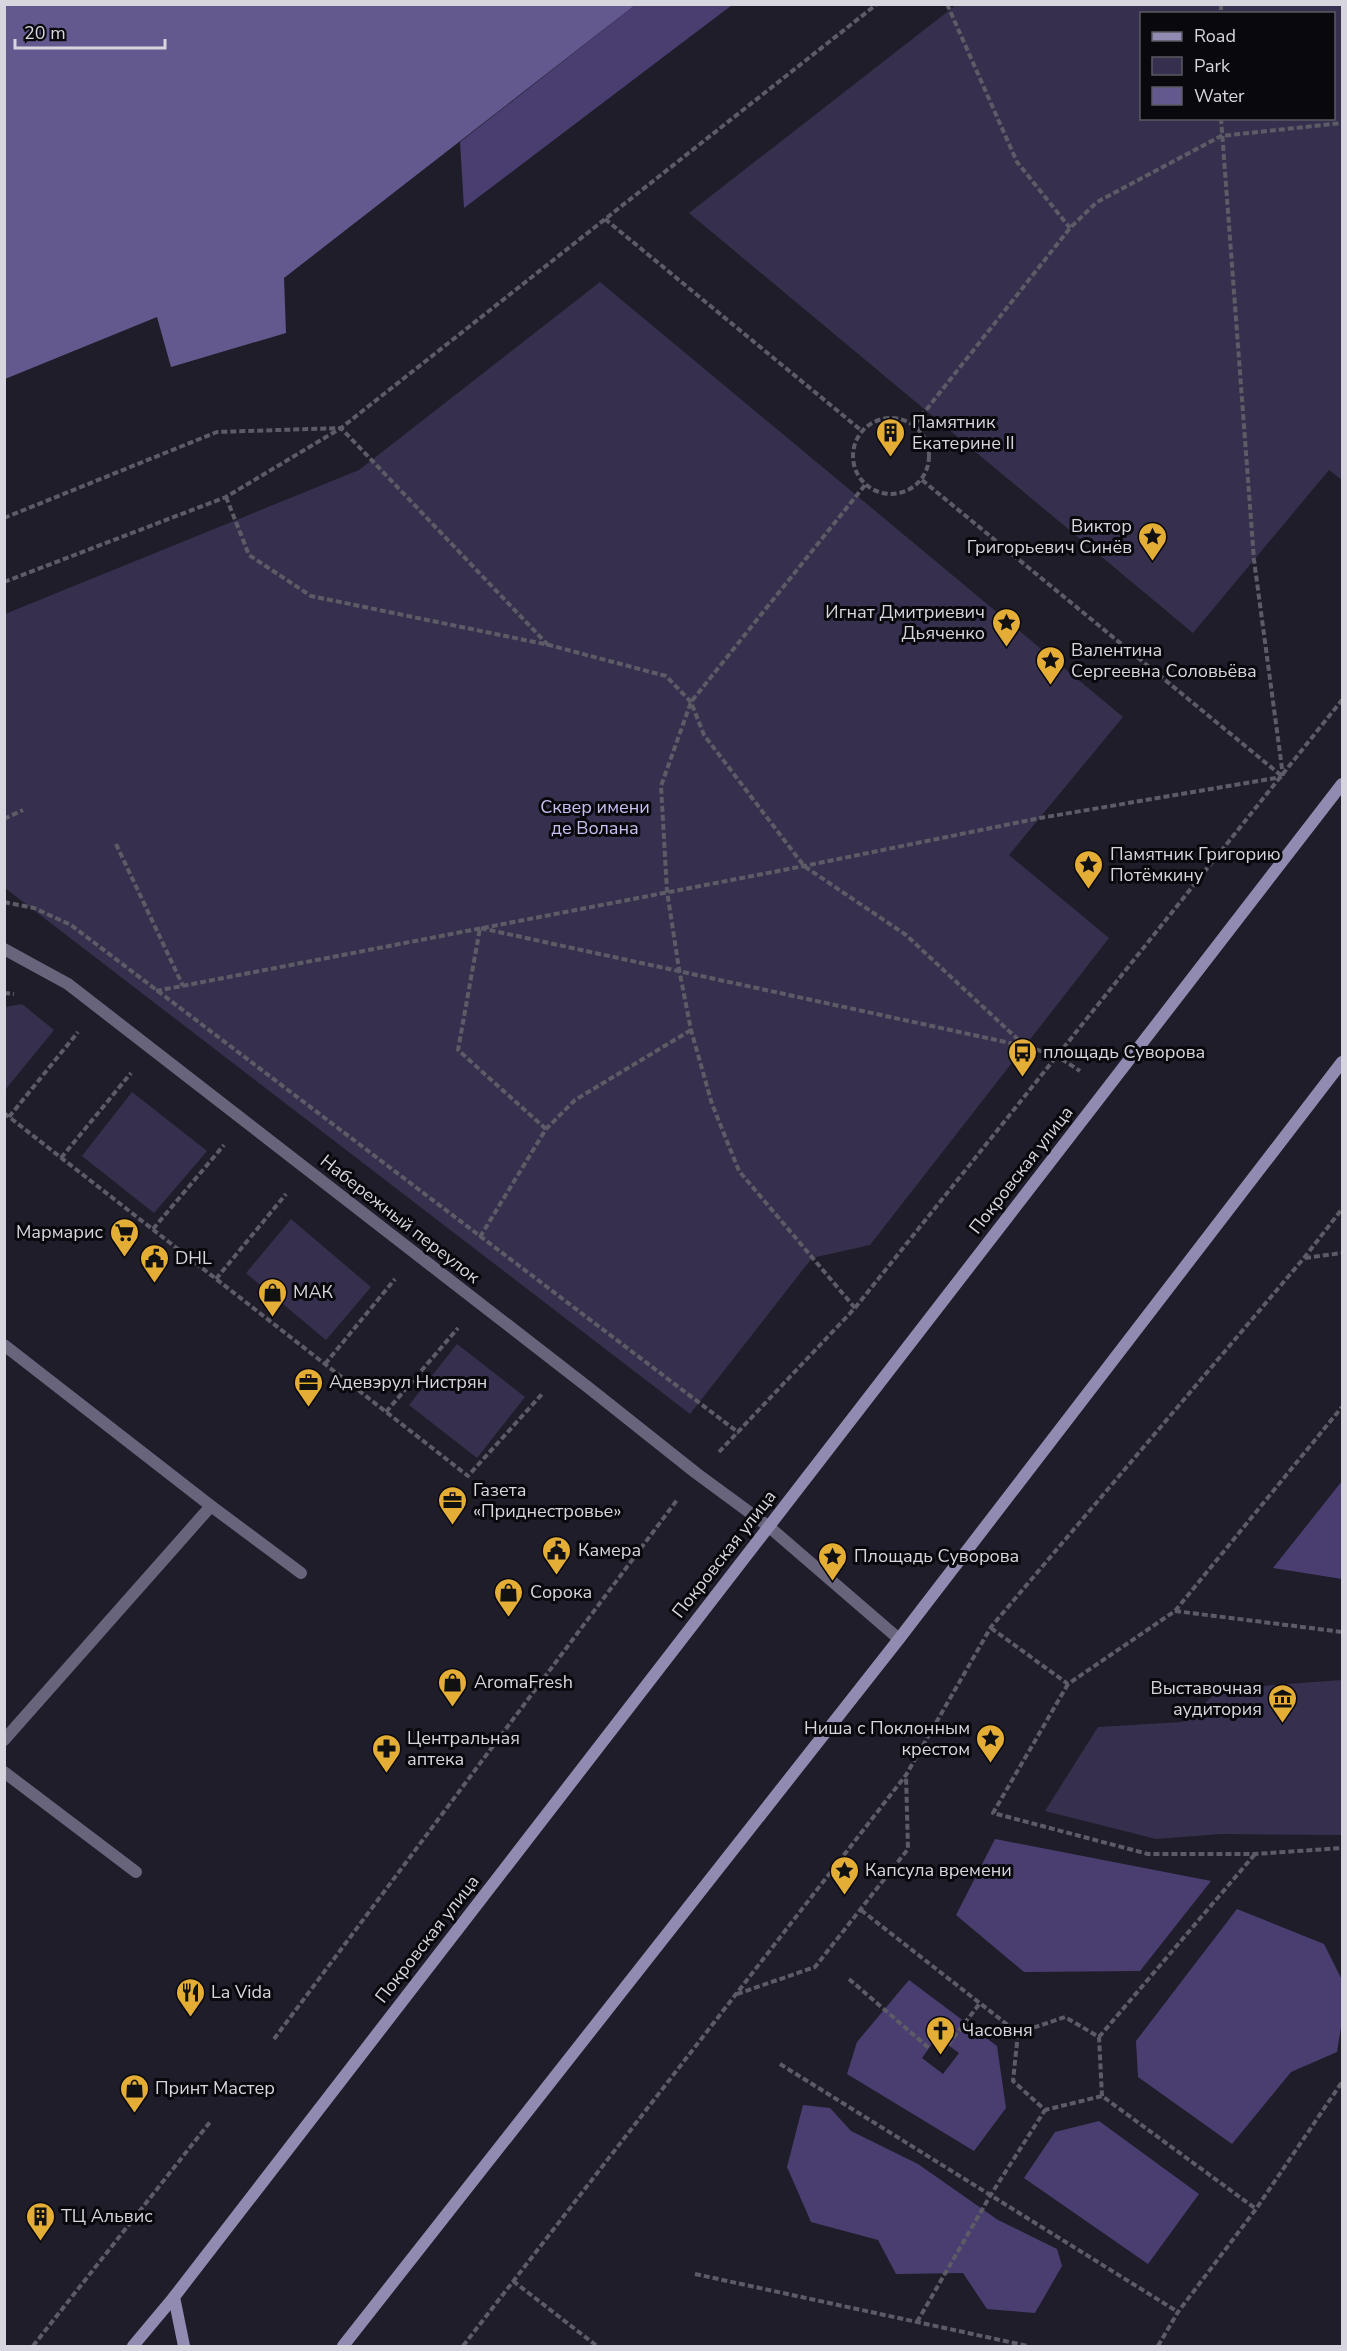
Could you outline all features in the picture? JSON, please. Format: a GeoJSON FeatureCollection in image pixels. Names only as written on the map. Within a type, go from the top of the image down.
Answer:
{"type":"FeatureCollection","features":[{"type":"Feature","properties":{"kind":"main road","name":"Покровская улица"},"geometry":{"type":"LineString","coordinates":[[134,2346],[1342,784]]}},
{"type":"Feature","properties":{"kind":"main road"},"geometry":{"type":"LineString","coordinates":[[343,2346],[899,1639],[1342,1062]]}},
{"type":"Feature","properties":{"kind":"main road"},"geometry":{"type":"LineString","coordinates":[[174,2297],[184,2346]]}},
{"type":"Feature","properties":{"kind":"street","name":"Набережный переулок"},"geometry":{"type":"LineString","coordinates":[[4,949],[68,984],[696,1473],[768,1526],[899,1639]]}},
{"type":"Feature","properties":{"kind":"street"},"geometry":{"type":"LineString","coordinates":[[4,1345],[301,1573]]}},
{"type":"Feature","properties":{"kind":"street"},"geometry":{"type":"LineString","coordinates":[[4,1740],[211,1506]]}},
{"type":"Feature","properties":{"kind":"street"},"geometry":{"type":"LineString","coordinates":[[4,1772],[136,1872]]}},
{"type":"Feature","properties":{"kind":"path"},"geometry":{"type":"LineString","coordinates":[[4,582],[226,497],[341,428],[878,4]]}},
{"type":"Feature","properties":{"kind":"path"},"geometry":{"type":"LineString","coordinates":[[947,4],[1017,162],[1070,228]]}},
{"type":"Feature","properties":{"kind":"path"},"geometry":{"type":"LineString","coordinates":[[1221,120],[1254,560],[1283,777]]}},
{"type":"Feature","properties":{"kind":"path"},"geometry":{"type":"LineString","coordinates":[[915,424],[1070,228],[1097,202],[1221,136],[1342,123]]}},
{"type":"Feature","properties":{"kind":"path"},"geometry":{"type":"LineString","coordinates":[[605,219],[862,431]]}},
{"type":"Feature","properties":{"kind":"path"},"geometry":{"type":"LineString","coordinates":[[897,417],[915,424],[928,441],[930,462],[922,480],[905,492],[884,494],[865,485],[855,470],[853,450],[862,431],[876,420],[897,417]]}},
{"type":"Feature","properties":{"kind":"path"},"geometry":{"type":"LineString","coordinates":[[4,518],[217,432],[341,428],[549,645]]}},
{"type":"Feature","properties":{"kind":"path"},"geometry":{"type":"LineString","coordinates":[[922,480],[1283,777]]}},
{"type":"Feature","properties":{"kind":"path"},"geometry":{"type":"LineString","coordinates":[[855,1308],[739,1171],[712,1104],[691,1030],[679,969],[667,891],[661,786],[691,702],[865,485]]}},
{"type":"Feature","properties":{"kind":"path"},"geometry":{"type":"LineString","coordinates":[[226,497],[249,555],[311,596],[549,645],[666,676],[691,702],[704,735],[804,866],[906,935],[1025,1046]]}},
{"type":"Feature","properties":{"kind":"path"},"geometry":{"type":"LineString","coordinates":[[274,2039],[696,1473],[739,1433],[855,1308],[1283,777],[1342,699]]}},
{"type":"Feature","properties":{"kind":"path"},"geometry":{"type":"LineString","coordinates":[[156,991],[1040,818],[1283,777]]}},
{"type":"Feature","properties":{"kind":"path"},"geometry":{"type":"LineString","coordinates":[[4,819],[23,810]]}},
{"type":"Feature","properties":{"kind":"path"},"geometry":{"type":"LineString","coordinates":[[116,844],[183,986]]}},
{"type":"Feature","properties":{"kind":"path"},"geometry":{"type":"LineString","coordinates":[[4,902],[34,908],[71,925],[739,1433]]}},
{"type":"Feature","properties":{"kind":"path"},"geometry":{"type":"LineString","coordinates":[[480,928],[679,969],[1025,1046],[1057,1056],[1086,1075]]}},
{"type":"Feature","properties":{"kind":"path"},"geometry":{"type":"LineString","coordinates":[[480,928],[458,1050],[546,1129]]}},
{"type":"Feature","properties":{"kind":"path"},"geometry":{"type":"LineString","coordinates":[[480,1237],[546,1129],[575,1100],[691,1030]]}},
{"type":"Feature","properties":{"kind":"path"},"geometry":{"type":"LineString","coordinates":[[9,1117],[78,1032]]}},
{"type":"Feature","properties":{"kind":"path"},"geometry":{"type":"LineString","coordinates":[[61,1158],[131,1073]]}},
{"type":"Feature","properties":{"kind":"path"},"geometry":{"type":"LineString","coordinates":[[4,1113],[468,1476],[543,1392]]}},
{"type":"Feature","properties":{"kind":"path"},"geometry":{"type":"LineString","coordinates":[[153,1230],[224,1145]]}},
{"type":"Feature","properties":{"kind":"path"},"geometry":{"type":"LineString","coordinates":[[216,1279],[287,1194]]}},
{"type":"Feature","properties":{"kind":"path"},"geometry":{"type":"LineString","coordinates":[[463,2346],[906,1774],[991,1627],[1304,1258],[1342,1209]]}},
{"type":"Feature","properties":{"kind":"path"},"geometry":{"type":"LineString","coordinates":[[1304,1258],[1342,1253]]}},
{"type":"Feature","properties":{"kind":"path"},"geometry":{"type":"LineString","coordinates":[[326,1364],[396,1278]]}},
{"type":"Feature","properties":{"kind":"path"},"geometry":{"type":"LineString","coordinates":[[386,1412],[459,1327]]}},
{"type":"Feature","properties":{"kind":"path"},"geometry":{"type":"LineString","coordinates":[[1342,1407],[1174,1611],[1068,1683],[993,1813],[1148,1854],[1255,1854],[1342,1848]]}},
{"type":"Feature","properties":{"kind":"path"},"geometry":{"type":"LineString","coordinates":[[1174,1611],[1342,1632]]}},
{"type":"Feature","properties":{"kind":"path"},"geometry":{"type":"LineString","coordinates":[[991,1627],[1068,1683]]}},
{"type":"Feature","properties":{"kind":"path"},"geometry":{"type":"LineString","coordinates":[[736,1994],[815,1967],[861,1910],[908,1849],[906,1774]]}},
{"type":"Feature","properties":{"kind":"path"},"geometry":{"type":"LineString","coordinates":[[1102,2096],[1099,2037],[1255,1854]]}},
{"type":"Feature","properties":{"kind":"path"},"geometry":{"type":"LineString","coordinates":[[861,1910],[1018,2033]]}},
{"type":"Feature","properties":{"kind":"path"},"geometry":{"type":"LineString","coordinates":[[849,1979],[930,2049]]}},
{"type":"Feature","properties":{"kind":"path"},"geometry":{"type":"LineString","coordinates":[[948,2045],[980,2003]]}},
{"type":"Feature","properties":{"kind":"path"},"geometry":{"type":"LineString","coordinates":[[1018,2033],[1065,2018],[1099,2037]]}},
{"type":"Feature","properties":{"kind":"path"},"geometry":{"type":"LineString","coordinates":[[1018,2033],[1013,2081],[1045,2110]]}},
{"type":"Feature","properties":{"kind":"path"},"geometry":{"type":"LineString","coordinates":[[780,2064],[1178,2312]]}},
{"type":"Feature","properties":{"kind":"path"},"geometry":{"type":"LineString","coordinates":[[1158,2346],[1178,2312],[1256,2209],[1342,2082]]}},
{"type":"Feature","properties":{"kind":"path"},"geometry":{"type":"LineString","coordinates":[[917,2322],[990,2196],[1045,2110],[1102,2096]]}},
{"type":"Feature","properties":{"kind":"path"},"geometry":{"type":"LineString","coordinates":[[1102,2096],[1256,2209]]}},
{"type":"Feature","properties":{"kind":"path"},"geometry":{"type":"LineString","coordinates":[[33,2346],[210,2122]]}},
{"type":"Feature","properties":{"kind":"path"},"geometry":{"type":"LineString","coordinates":[[695,2274],[1028,2346]]}},
{"type":"Feature","properties":{"kind":"path"},"geometry":{"type":"LineString","coordinates":[[513,2281],[597,2346]]}},
{"type":"Feature","properties":{"kind":"green space"},"geometry":{"type":"Polygon","coordinates":[[[956,5],[1342,5],[1342,480],[1329,470],[1193,633],[689,213],[956,5]]]}},
{"type":"Feature","properties":{"kind":"green space","name":"Сквер имени де Волана"},"geometry":{"type":"Polygon","coordinates":[[[600,282],[1123,717],[1009,855],[1109,938],[870,1245],[812,1258],[690,1414],[5,888],[5,614],[359,470],[600,282]]]}},
{"type":"Feature","properties":{"kind":"green space"},"geometry":{"type":"Polygon","coordinates":[[[22,1004],[54,1030],[5,1090],[5,1007],[22,1004]]]}},
{"type":"Feature","properties":{"kind":"green space"},"geometry":{"type":"Polygon","coordinates":[[[132,1092],[207,1151],[154,1213],[82,1156],[132,1092]]]}},
{"type":"Feature","properties":{"kind":"green space"},"geometry":{"type":"Polygon","coordinates":[[[291,1219],[371,1287],[326,1340],[246,1273],[291,1219]]]}},
{"type":"Feature","properties":{"kind":"green space"},"geometry":{"type":"Polygon","coordinates":[[[457,1344],[525,1397],[477,1458],[409,1405],[457,1344]]]}},
{"type":"Feature","properties":{"kind":"green space"},"geometry":{"type":"Polygon","coordinates":[[[1342,1680],[1342,1835],[1221,1834],[1156,1839],[1045,1811],[1098,1727],[1182,1722],[1221,1689],[1342,1680]]]}},
{"type":"Feature","properties":{"kind":"shaded area"},"geometry":{"type":"Polygon","coordinates":[[[635,5],[732,5],[464,208],[460,142],[635,5]]]}},
{"type":"Feature","properties":{"kind":"shaded area"},"geometry":{"type":"Polygon","coordinates":[[[1342,1481],[1342,1579],[1273,1568],[1342,1481]]]}},
{"type":"Feature","properties":{"kind":"shaded area"},"geometry":{"type":"Polygon","coordinates":[[[995,1839],[1211,1881],[1140,1971],[1024,1972],[956,1915],[995,1839]]]}},
{"type":"Feature","properties":{"kind":"shaded area"},"geometry":{"type":"Polygon","coordinates":[[[1237,1909],[1324,1944],[1342,1980],[1342,2021],[1337,2052],[1291,2072],[1232,2144],[1138,2077],[1136,2041],[1237,1909]]]}},
{"type":"Feature","properties":{"kind":"shaded area"},"geometry":{"type":"Polygon","coordinates":[[[909,1980],[997,2046],[1006,2108],[974,2151],[847,2074],[857,2042],[909,1980]],[[937,2037],[922,2058],[943,2074],[959,2053],[937,2037]]]}},
{"type":"Feature","properties":{"kind":"shaded area"},"geometry":{"type":"Polygon","coordinates":[[[803,2105],[830,2108],[851,2131],[918,2164],[998,2220],[1057,2249],[1062,2266],[1035,2313],[987,2309],[963,2273],[896,2274],[878,2240],[811,2222],[787,2167],[803,2105]]]}},
{"type":"Feature","properties":{"kind":"shaded area"},"geometry":{"type":"Polygon","coordinates":[[[1099,2121],[1199,2194],[1148,2264],[1024,2178],[1055,2132],[1099,2121]]]}},
{"type":"Feature","properties":{"kind":"water"},"geometry":{"type":"Polygon","coordinates":[[[5,4],[635,5],[284,278],[286,333],[171,367],[157,317],[5,379],[5,4]]]}},
{"type":"Feature","properties":{"kind":"place","name":"Памятник Екатерине II"},"geometry":{"type":"Point","coordinates":[891,458]}},
{"type":"Feature","properties":{"kind":"place","name":"Виктор Григорьевич Синёв"},"geometry":{"type":"Point","coordinates":[1153,562]}},
{"type":"Feature","properties":{"kind":"place","name":"Игнат Дмитриевич Дьяченко"},"geometry":{"type":"Point","coordinates":[1006,648]}},
{"type":"Feature","properties":{"kind":"place","name":"Валентина Сергеевна Соловьёва"},"geometry":{"type":"Point","coordinates":[1050,686]}},
{"type":"Feature","properties":{"kind":"place","name":"Памятник Григорию Потёмкину"},"geometry":{"type":"Point","coordinates":[1089,890]}},
{"type":"Feature","properties":{"kind":"place","name":"площадь Суворова"},"geometry":{"type":"Point","coordinates":[1022,1078]}},
{"type":"Feature","properties":{"kind":"place","name":"Мармарис"},"geometry":{"type":"Point","coordinates":[124,1258]}},
{"type":"Feature","properties":{"kind":"place","name":"DHL"},"geometry":{"type":"Point","coordinates":[154,1284]}},
{"type":"Feature","properties":{"kind":"place","name":"МАК"},"geometry":{"type":"Point","coordinates":[272,1318]}},
{"type":"Feature","properties":{"kind":"place","name":"Адевэрул Нистрян"},"geometry":{"type":"Point","coordinates":[308,1408]}},
{"type":"Feature","properties":{"kind":"place","name":"Газета «Приднестровье»"},"geometry":{"type":"Point","coordinates":[452,1526]}},
{"type":"Feature","properties":{"kind":"place","name":"Камера"},"geometry":{"type":"Point","coordinates":[557,1576]}},
{"type":"Feature","properties":{"kind":"place","name":"Площадь Суворова"},"geometry":{"type":"Point","coordinates":[833,1582]}},
{"type":"Feature","properties":{"kind":"place","name":"Сорока"},"geometry":{"type":"Point","coordinates":[509,1618]}},
{"type":"Feature","properties":{"kind":"place","name":"AromaFresh"},"geometry":{"type":"Point","coordinates":[453,1708]}},
{"type":"Feature","properties":{"kind":"place","name":"Выставочная аудитория"},"geometry":{"type":"Point","coordinates":[1283,1724]}},
{"type":"Feature","properties":{"kind":"place","name":"Ниша с Поклонным крестом"},"geometry":{"type":"Point","coordinates":[991,1764]}},
{"type":"Feature","properties":{"kind":"place","name":"Центральная аптека"},"geometry":{"type":"Point","coordinates":[386,1774]}},
{"type":"Feature","properties":{"kind":"place","name":"Капсула времени"},"geometry":{"type":"Point","coordinates":[844,1896]}},
{"type":"Feature","properties":{"kind":"place","name":"La Vida"},"geometry":{"type":"Point","coordinates":[190,2018]}},
{"type":"Feature","properties":{"kind":"place","name":"Часовня"},"geometry":{"type":"Point","coordinates":[941,2056]}},
{"type":"Feature","properties":{"kind":"place","name":"Принт Мастер"},"geometry":{"type":"Point","coordinates":[134,2114]}},
{"type":"Feature","properties":{"kind":"place","name":"ТЦ Альвис"},"geometry":{"type":"Point","coordinates":[40,2242]}}]}
